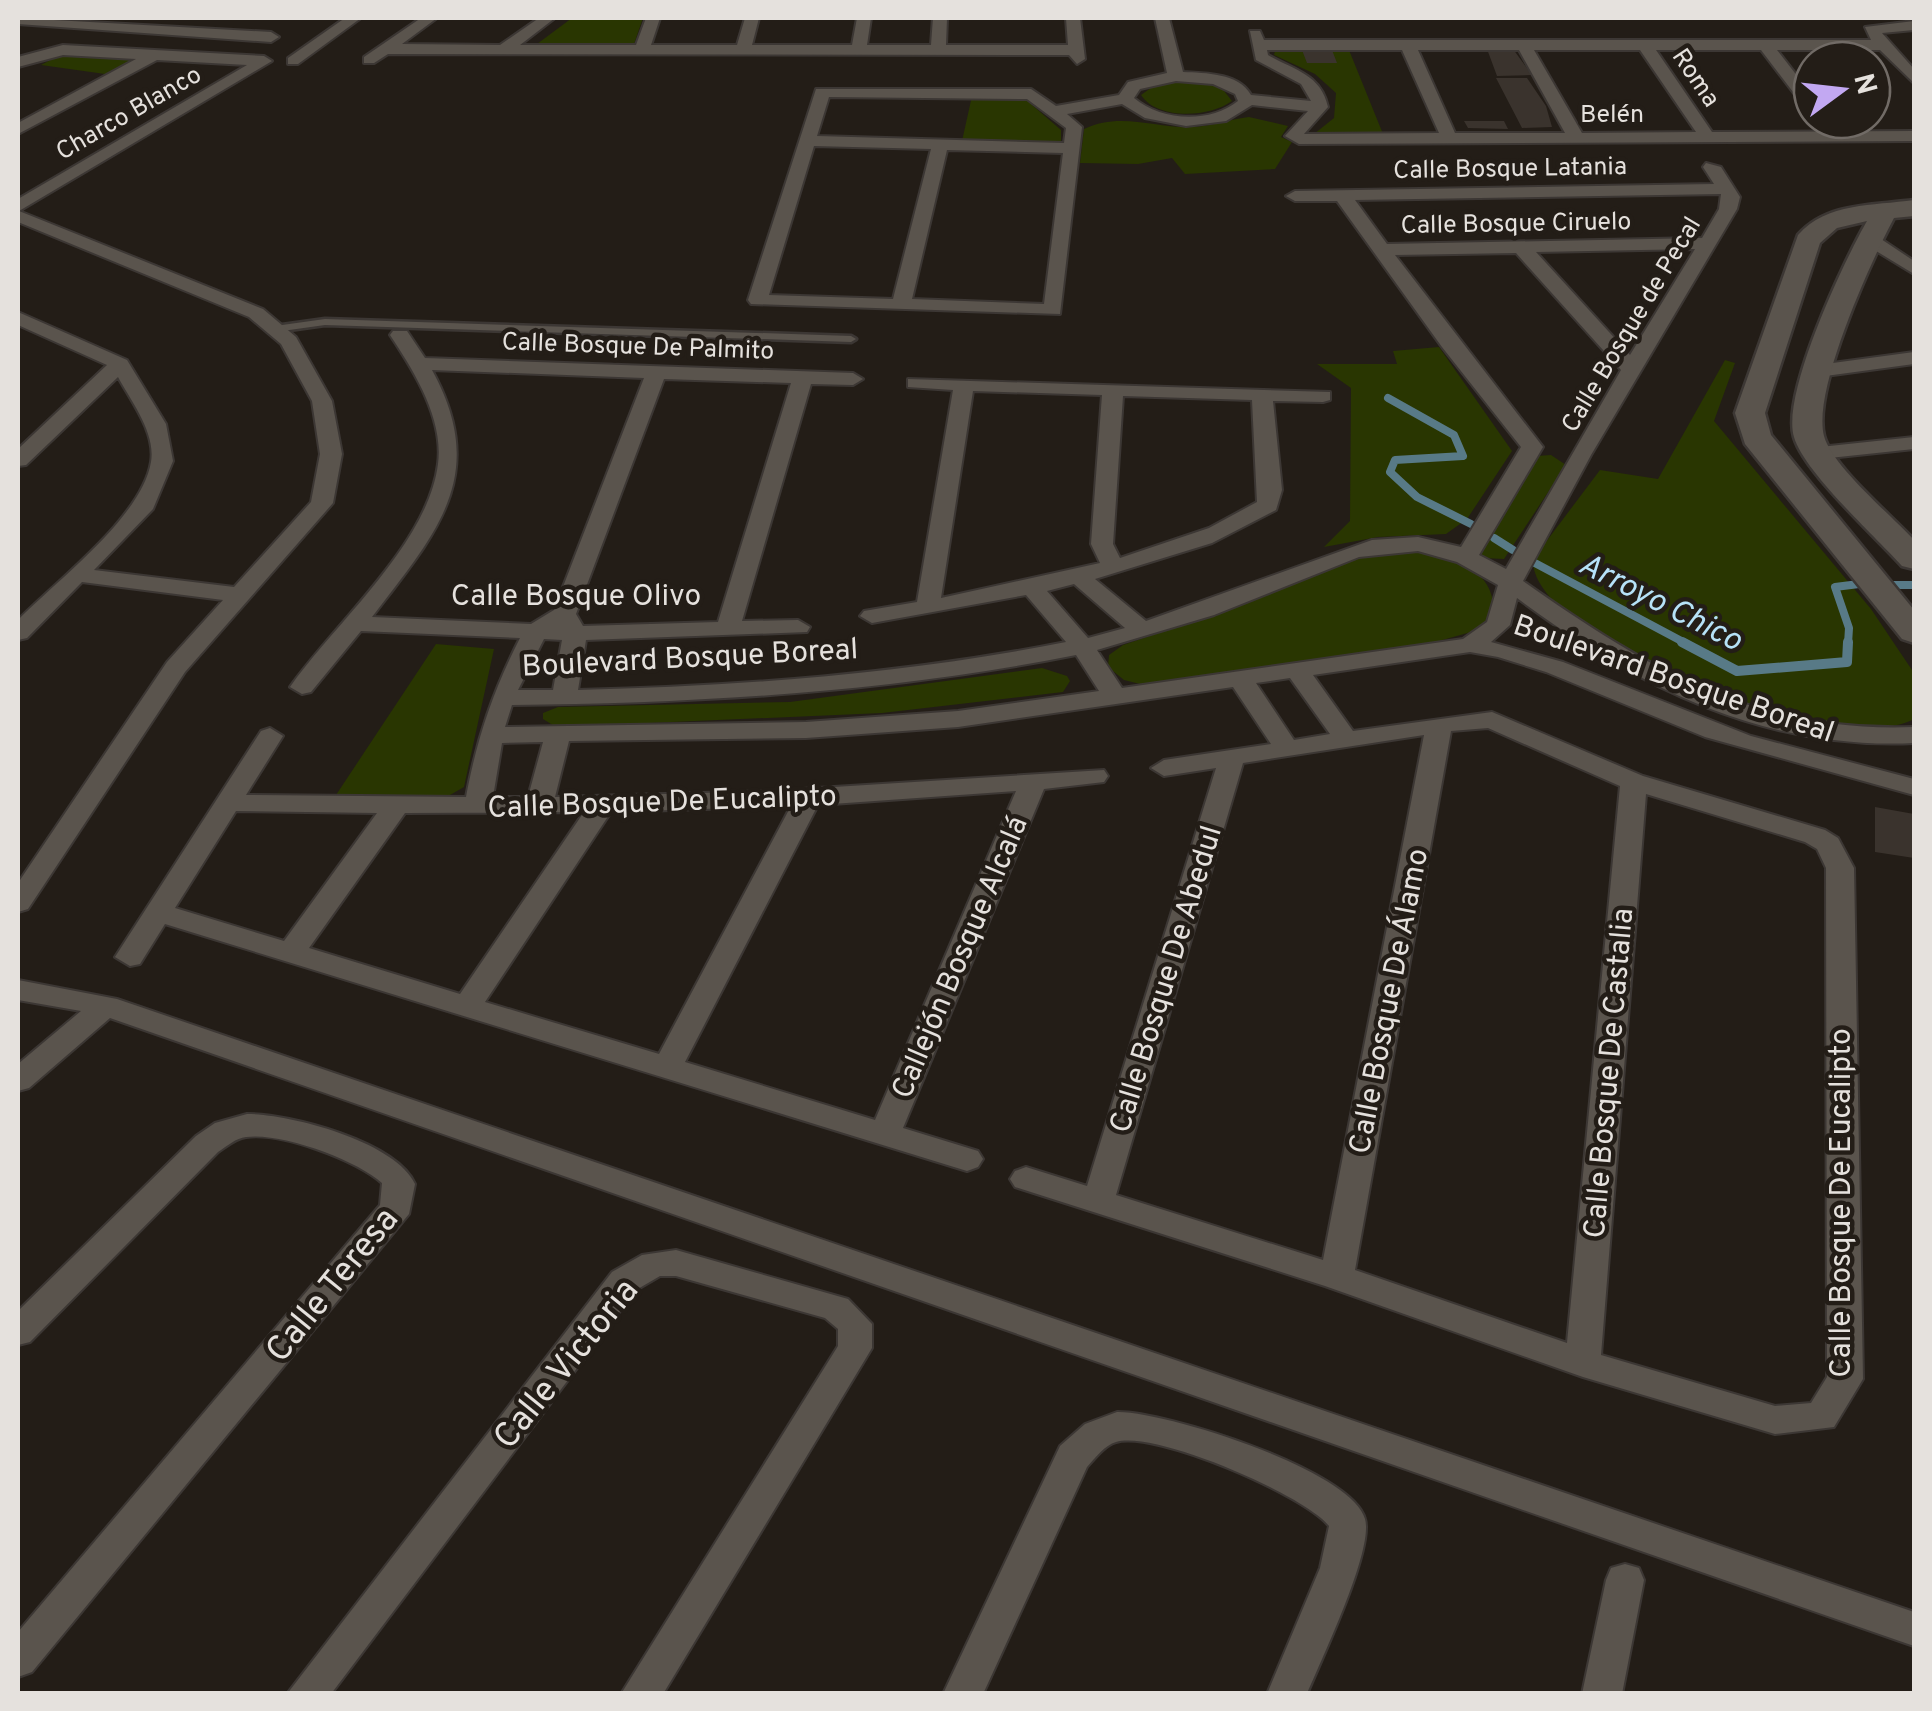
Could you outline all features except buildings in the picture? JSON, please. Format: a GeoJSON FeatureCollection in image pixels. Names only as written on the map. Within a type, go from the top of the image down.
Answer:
{"type":"FeatureCollection","features":[{"type":"Feature","properties":{"kind":"street"},"geometry":{"type":"LineString","coordinates":[[293,61],[354,18]]}},
{"type":"Feature","properties":{"kind":"street"},"geometry":{"type":"LineString","coordinates":[[369,60],[430,18]]}},
{"type":"Feature","properties":{"kind":"street"},"geometry":{"type":"LineString","coordinates":[[504,48],[548,18]]}},
{"type":"Feature","properties":{"kind":"street"},"geometry":{"type":"LineString","coordinates":[[642,48],[652,18]]}},
{"type":"Feature","properties":{"kind":"street"},"geometry":{"type":"LineString","coordinates":[[744,48],[752,18]]}},
{"type":"Feature","properties":{"kind":"street"},"geometry":{"type":"LineString","coordinates":[[859,49],[864,18]]}},
{"type":"Feature","properties":{"kind":"street"},"geometry":{"type":"LineString","coordinates":[[938,49],[940,18]]}},
{"type":"Feature","properties":{"kind":"street"},"geometry":{"type":"LineString","coordinates":[[385,49],[938,49],[1077,54],[1074,18]]}},
{"type":"Feature","properties":{"kind":"street"},"geometry":{"type":"LineString","coordinates":[[1162,18],[1176,76]]}},
{"type":"Feature","properties":{"kind":"street"},"geometry":{"type":"LineString","coordinates":[[18,20],[140,28],[205,25],[271,37]]}},
{"type":"Feature","properties":{"kind":"street"},"geometry":{"type":"LineString","coordinates":[[1880,40],[1871,28],[1914,26]]}},
{"type":"Feature","properties":{"kind":"street"},"geometry":{"type":"LineString","coordinates":[[123,40],[140,28]]}},
{"type":"Feature","properties":{"kind":"street"},"geometry":{"type":"LineString","coordinates":[[1069,123],[1140,110],[1186,120],[1242,104],[1314,114],[1319,93],[1310,82],[1261,58],[1256,39],[1408,44],[1792,45]]}},
{"type":"Feature","properties":{"kind":"street"},"geometry":{"type":"LineString","coordinates":[[1408,44],[1450,140]]}},
{"type":"Feature","properties":{"kind":"street"},"geometry":{"type":"LineString","coordinates":[[1524,44],[1577,139]]}},
{"type":"Feature","properties":{"kind":"street","name":"Roma"},"geometry":{"type":"LineString","coordinates":[[1645,44],[1708,138]]}},
{"type":"Feature","properties":{"kind":"street"},"geometry":{"type":"LineString","coordinates":[[1765,45],[1792,80]]}},
{"type":"Feature","properties":{"kind":"street"},"geometry":{"type":"LineString","coordinates":[[18,62],[54,51],[156,54]]}},
{"type":"Feature","properties":{"kind":"street"},"geometry":{"type":"LineString","coordinates":[[18,129],[156,54]]}},
{"type":"Feature","properties":{"kind":"street","name":"Charco Blanco"},"geometry":{"type":"LineString","coordinates":[[18,206],[264,61],[156,54]]}},
{"type":"Feature","properties":{"kind":"street"},"geometry":{"type":"LineString","coordinates":[[1892,54],[1914,78]]}},
{"type":"Feature","properties":{"kind":"street"},"geometry":{"type":"LineString","coordinates":[[1125,99],[1134,84],[1176,76],[1224,82],[1238,88],[1242,104]]}},
{"type":"Feature","properties":{"kind":"street"},"geometry":{"type":"LineString","coordinates":[[822,92],[1031,94],[1053,111],[1074,127],[1053,310],[758,300],[822,92]]}},
{"type":"Feature","properties":{"kind":"street"},"geometry":{"type":"LineString","coordinates":[[1053,111],[1125,99],[1140,110]]}},
{"type":"Feature","properties":{"kind":"street","name":"Belén"},"geometry":{"type":"LineString","coordinates":[[1314,114],[1293,136],[1309,140],[1792,137]]}},
{"type":"Feature","properties":{"kind":"street"},"geometry":{"type":"LineString","coordinates":[[806,142],[1072,148]]}},
{"type":"Feature","properties":{"kind":"street"},"geometry":{"type":"LineString","coordinates":[[901,305],[940,145]]}},
{"type":"Feature","properties":{"kind":"street","name":"Calle Bosque de Pecal"},"geometry":{"type":"LineString","coordinates":[[1510,583],[1630,366],[1728,209],[1730,197],[1712,166]]}},
{"type":"Feature","properties":{"kind":"street","name":"Calle Bosque Latania"},"geometry":{"type":"LineString","coordinates":[[1295,196],[1725,189]]}},
{"type":"Feature","properties":{"kind":"street"},"geometry":{"type":"LineString","coordinates":[[1342,195],[1449,343],[1532,447],[1580,454]]}},
{"type":"Feature","properties":{"kind":"street"},"geometry":{"type":"LineString","coordinates":[[18,216],[256,313],[289,341],[322,401],[331,454],[322,504],[176,667],[18,904]]}},
{"type":"Feature","properties":{"kind":"street"},"geometry":{"type":"LineString","coordinates":[[1889,220],[1840,217],[1816,227],[1807,241],[1750,413],[1756,438],[1914,632]]}},
{"type":"Feature","properties":{"kind":"street"},"geometry":{"type":"LineString","coordinates":[[1889,220],[1914,269]]}},
{"type":"Feature","properties":{"kind":"street"},"geometry":{"type":"LineString","coordinates":[[1889,220],[1818,371],[1808,432],[1820,453],[1914,559]]}},
{"type":"Feature","properties":{"kind":"street","name":"Calle Bosque Ciruelo"},"geometry":{"type":"LineString","coordinates":[[1385,250],[1707,243]]}},
{"type":"Feature","properties":{"kind":"street"},"geometry":{"type":"LineString","coordinates":[[1521,247],[1630,366]]}},
{"type":"Feature","properties":{"kind":"street"},"geometry":{"type":"LineString","coordinates":[[18,318],[120,364],[154,424],[160,447],[159,474],[142,510],[18,633]]}},
{"type":"Feature","properties":{"kind":"street"},"geometry":{"type":"LineString","coordinates":[[302,687],[433,511],[448,476],[449,444],[421,364],[400,335]]}},
{"type":"Feature","properties":{"kind":"street"},"geometry":{"type":"LineString","coordinates":[[1818,371],[1914,358]]}},
{"type":"Feature","properties":{"kind":"street"},"geometry":{"type":"LineString","coordinates":[[18,460],[120,364]]}},
{"type":"Feature","properties":{"kind":"street","name":"Calle Bosque De Palmito"},"geometry":{"type":"LineString","coordinates":[[421,364],[853,379]]}},
{"type":"Feature","properties":{"kind":"street"},"geometry":{"type":"LineString","coordinates":[[564,698],[569,623],[656,372]]}},
{"type":"Feature","properties":{"kind":"street"},"geometry":{"type":"LineString","coordinates":[[728,628],[802,379]]}},
{"type":"Feature","properties":{"kind":"street"},"geometry":{"type":"LineString","coordinates":[[915,383],[1323,396]]}},
{"type":"Feature","properties":{"kind":"street"},"geometry":{"type":"LineString","coordinates":[[928,608],[964,386]]}},
{"type":"Feature","properties":{"kind":"street"},"geometry":{"type":"LineString","coordinates":[[1113,390],[1102,544],[1114,568]]}},
{"type":"Feature","properties":{"kind":"street"},"geometry":{"type":"LineString","coordinates":[[872,616],[1033,589],[1114,568],[1212,536],[1268,505],[1271,490],[1262,396]]}},
{"type":"Feature","properties":{"kind":"street"},"geometry":{"type":"LineString","coordinates":[[1820,453],[1910,446]]}},
{"type":"Feature","properties":{"kind":"street","name":"Calle Bosque de Pecal"},"geometry":{"type":"LineString","coordinates":[[1468,556],[1532,447]]}},
{"type":"Feature","properties":{"kind":"street","name":"Boulevard Bosque Boreal"},"geometry":{"type":"LineString","coordinates":[[502,698],[771,692],[853,685],[1082,646],[1248,594],[1353,550],[1417,544],[1468,556],[1625,660],[1744,714],[1852,736],[1914,735]]}},
{"type":"Feature","properties":{"kind":"street"},"geometry":{"type":"LineString","coordinates":[[80,574],[242,595]]}},
{"type":"Feature","properties":{"kind":"street"},"geometry":{"type":"LineString","coordinates":[[1079,577],[1142,630]]}},
{"type":"Feature","properties":{"kind":"street","name":"Boulevard Bosque Boreal"},"geometry":{"type":"LineString","coordinates":[[1470,645],[1498,625],[1510,583]]}},
{"type":"Feature","properties":{"kind":"street"},"geometry":{"type":"LineString","coordinates":[[1033,589],[1082,646],[1116,698]]}},
{"type":"Feature","properties":{"kind":"street","name":"Calle Bosque Olivo"},"geometry":{"type":"LineString","coordinates":[[353,622],[535,632],[569,623],[798,628]]}},
{"type":"Feature","properties":{"kind":"street"},"geometry":{"type":"LineString","coordinates":[[478,807],[490,735],[502,698],[535,632]]}},
{"type":"Feature","properties":{"kind":"street","name":"Boulevard Bosque Boreal"},"geometry":{"type":"LineString","coordinates":[[490,735],[806,730],[958,719],[1470,645],[1546,660],[1706,729],[1822,765],[1914,787]]}},
{"type":"Feature","properties":{"kind":"street"},"geometry":{"type":"LineString","coordinates":[[1298,672],[1347,740]]}},
{"type":"Feature","properties":{"kind":"street"},"geometry":{"type":"LineString","coordinates":[[1242,680],[1288,750]]}},
{"type":"Feature","properties":{"kind":"street","name":"Calle Bosque De Eucalipto"},"geometry":{"type":"LineString","coordinates":[[1026,1178],[1337,1277],[1583,1363],[1774,1420],[1821,1416],[1845,1379],[1838,857],[1815,836],[1634,782],[1502,723],[1472,720],[1164,768]]}},
{"type":"Feature","properties":{"kind":"street","name":"Calle Bosque De Álamo"},"geometry":{"type":"LineString","coordinates":[[1337,1277],[1439,725]]}},
{"type":"Feature","properties":{"kind":"street"},"geometry":{"type":"LineString","coordinates":[[539,806],[558,733]]}},
{"type":"Feature","properties":{"kind":"street"},"geometry":{"type":"LineString","coordinates":[[130,957],[161,914],[270,736]]}},
{"type":"Feature","properties":{"kind":"street","name":"Calle Bosque De Abedul"},"geometry":{"type":"LineString","coordinates":[[1098,1198],[1232,758]]}},
{"type":"Feature","properties":{"kind":"street","name":"Calle Bosque De Eucalipto"},"geometry":{"type":"LineString","coordinates":[[229,803],[601,807],[808,799],[1095,776]]}},
{"type":"Feature","properties":{"kind":"street","name":"Calle Bosque De Castalia"},"geometry":{"type":"LineString","coordinates":[[1583,1363],[1634,782]]}},
{"type":"Feature","properties":{"kind":"street","name":"Callejón Bosque Alcalá"},"geometry":{"type":"LineString","coordinates":[[886,1131],[1033,783]]}},
{"type":"Feature","properties":{"kind":"street"},"geometry":{"type":"LineString","coordinates":[[668,1066],[808,799]]}},
{"type":"Feature","properties":{"kind":"street"},"geometry":{"type":"LineString","coordinates":[[291,952],[396,806]]}},
{"type":"Feature","properties":{"kind":"street"},"geometry":{"type":"LineString","coordinates":[[467,1006],[601,807]]}},
{"type":"Feature","properties":{"kind":"street"},"geometry":{"type":"LineString","coordinates":[[161,914],[886,1131],[966,1159]]}},
{"type":"Feature","properties":{"kind":"street"},"geometry":{"type":"LineString","coordinates":[[18,990],[106,1006],[1914,1629]]}},
{"type":"Feature","properties":{"kind":"street"},"geometry":{"type":"LineString","coordinates":[[18,1080],[106,1006]]}},
{"type":"Feature","properties":{"kind":"street","name":"Calle Teresa"},"geometry":{"type":"LineString","coordinates":[[18,1332],[207,1144],[234,1124],[272,1124],[378,1164],[395,1172],[400,1183],[401,1197],[392,1214],[18,1660]]}},
{"type":"Feature","properties":{"kind":"street","name":"Calle Victoria"},"geometry":{"type":"LineString","coordinates":[[308,1694],[624,1281],[638,1270],[676,1263],[836,1308],[855,1324],[855,1348],[641,1694]]}},
{"type":"Feature","properties":{"kind":"street"},"geometry":{"type":"LineString","coordinates":[[963,1694],[1073,1458],[1095,1435],[1118,1427],[1147,1426],[1308,1489],[1332,1504],[1348,1522],[1340,1568],[1288,1694]]}},
{"type":"Feature","properties":{"kind":"street"},"geometry":{"type":"LineString","coordinates":[[1602,1694],[1625,1580]]}},
{"type":"Feature","properties":{"kind":"lane"},"geometry":{"type":"LineString","coordinates":[[276,329],[326,322],[851,339]]}},
{"type":"Feature","properties":{"kind":"green space"},"geometry":{"type":"Polygon","coordinates":[[[572,18],[643,18],[634,44],[537,44],[572,18]]]}},
{"type":"Feature","properties":{"kind":"green space"},"geometry":{"type":"Polygon","coordinates":[[[1349,50],[1383,134],[1314,134],[1334,118],[1336,93],[1315,74],[1274,55],[1275,51],[1349,50]]]}},
{"type":"Feature","properties":{"kind":"green space"},"geometry":{"type":"Polygon","coordinates":[[[64,53],[134,59],[105,74],[41,65],[64,53]]]}},
{"type":"Feature","properties":{"kind":"green space"},"geometry":{"type":"Polygon","coordinates":[[[1188,80],[1221,87],[1232,101],[1210,111],[1184,114],[1159,109],[1141,95],[1155,85],[1188,80]]]}},
{"type":"Feature","properties":{"kind":"green space"},"geometry":{"type":"Polygon","coordinates":[[[972,96],[1024,98],[1061,130],[1061,142],[962,141],[972,96]]]}},
{"type":"Feature","properties":{"kind":"green space"},"geometry":{"type":"Polygon","coordinates":[[[1249,117],[1288,126],[1281,137],[1292,142],[1275,169],[1185,174],[1172,158],[1138,164],[1080,163],[1084,129],[1098,124],[1125,121],[1194,127],[1249,117]]]}},
{"type":"Feature","properties":{"kind":"green space"},"geometry":{"type":"Polygon","coordinates":[[[1439,347],[1512,451],[1467,519],[1446,534],[1378,537],[1324,547],[1350,521],[1351,388],[1317,364],[1397,364],[1393,351],[1439,347]]]}},
{"type":"Feature","properties":{"kind":"green space"},"geometry":{"type":"Polygon","coordinates":[[[1725,360],[1735,363],[1714,421],[1871,609],[1914,673],[1914,719],[1876,728],[1823,723],[1760,708],[1694,685],[1632,656],[1580,624],[1545,591],[1533,559],[1600,470],[1658,479],[1725,360]]]}},
{"type":"Feature","properties":{"kind":"green space"},"geometry":{"type":"Polygon","coordinates":[[[1551,455],[1566,465],[1504,559],[1483,558],[1477,551],[1537,456],[1551,455]]]}},
{"type":"Feature","properties":{"kind":"green space"},"geometry":{"type":"Polygon","coordinates":[[[1421,550],[1473,570],[1489,589],[1493,618],[1478,630],[1439,641],[1148,686],[1124,680],[1108,667],[1109,655],[1123,645],[1246,604],[1364,553],[1421,550]]]}},
{"type":"Feature","properties":{"kind":"green space"},"geometry":{"type":"Polygon","coordinates":[[[436,644],[494,649],[464,787],[450,795],[336,795],[436,644]]]}},
{"type":"Feature","properties":{"kind":"green space"},"geometry":{"type":"Polygon","coordinates":[[[1042,668],[1067,676],[1070,681],[1063,692],[882,713],[556,727],[543,719],[543,713],[558,707],[790,702],[1042,668]]]}},
{"type":"Feature","properties":{"kind":"waterway"},"geometry":{"type":"LineString","coordinates":[[1388,398],[1454,435],[1463,456],[1395,460],[1390,472],[1417,497],[1471,524]]}},
{"type":"Feature","properties":{"kind":"waterway"},"geometry":{"type":"LineString","coordinates":[[1494,538],[1513,550]]}},
{"type":"Feature","properties":{"kind":"waterway","name":"Arroyo Chico"},"geometry":{"type":"LineString","coordinates":[[1533,562],[1687,644]]}},
{"type":"Feature","properties":{"kind":"waterway","name":"Arroyo Chico"},"geometry":{"type":"LineString","coordinates":[[1848,644],[1849,628],[1835,587],[1859,584]]}},
{"type":"Feature","properties":{"kind":"waterway"},"geometry":{"type":"LineString","coordinates":[[1892,585],[1914,585]]}},
{"type":"Feature","properties":{"kind":"waterway","name":"Arroyo Chico"},"geometry":{"type":"LineString","coordinates":[[1682,642],[1737,671],[1847,662],[1848,642]]}}]}
